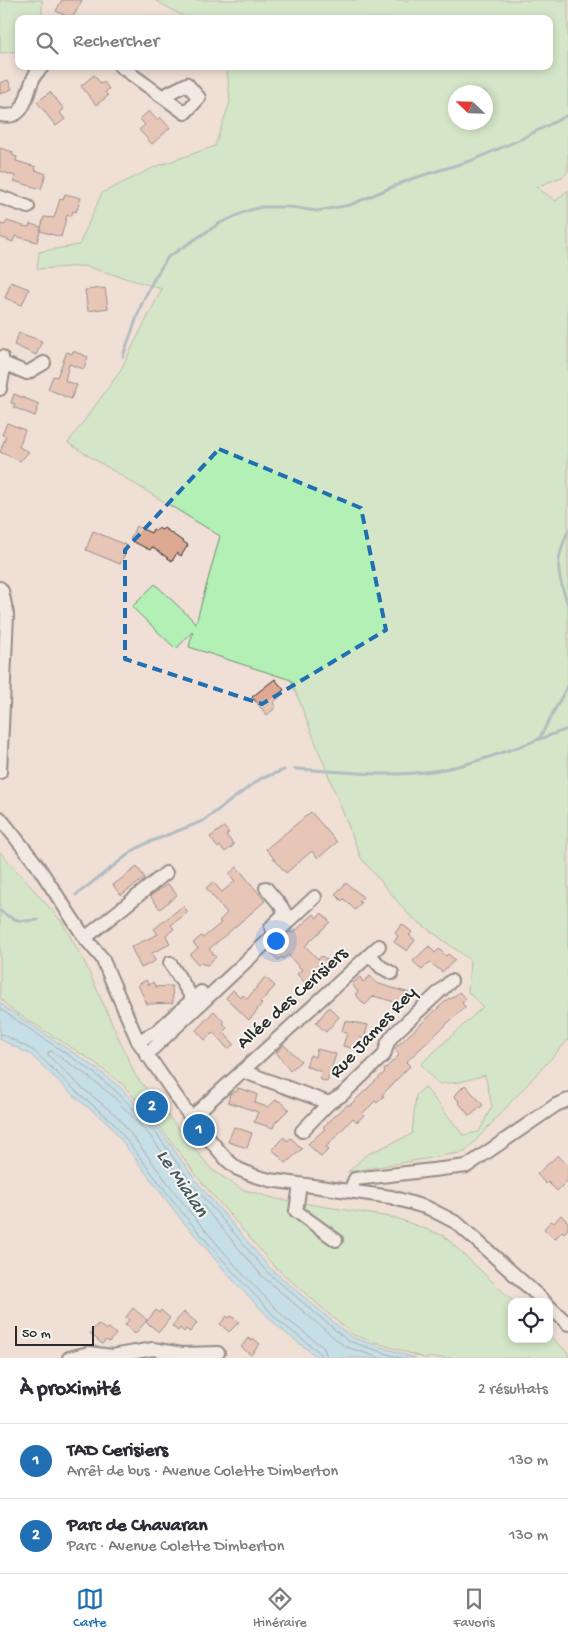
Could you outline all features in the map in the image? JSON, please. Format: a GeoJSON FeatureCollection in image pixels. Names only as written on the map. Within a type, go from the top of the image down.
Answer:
{"type":"FeatureCollection","features":[{"type":"Feature","properties":{"kind":"street"},"geometry":{"type":"LineString","coordinates":[[0,115],[10,116],[17,114],[24,104],[34,76],[39,70]]}},
{"type":"Feature","properties":{"kind":"street"},"geometry":{"type":"LineString","coordinates":[[126,70],[185,113],[199,98],[186,84],[163,96]]}},
{"type":"Feature","properties":{"kind":"street"},"geometry":{"type":"LineString","coordinates":[[0,197],[28,207]]}},
{"type":"Feature","properties":{"kind":"street"},"geometry":{"type":"LineString","coordinates":[[0,389],[3,373],[2,360],[27,373],[44,363]]}},
{"type":"Feature","properties":{"kind":"street"},"geometry":{"type":"LineString","coordinates":[[0,772],[7,614],[1,589]]}},
{"type":"Feature","properties":{"kind":"street"},"geometry":{"type":"LineString","coordinates":[[0,818],[37,865],[85,938],[102,958],[138,1041],[146,1055],[191,1118],[218,1151],[238,1169],[270,1180],[390,1197],[410,1202],[457,1223],[541,1298]]}},
{"type":"Feature","properties":{"kind":"street"},"geometry":{"type":"LineString","coordinates":[[85,938],[166,874]]}},
{"type":"Feature","properties":{"kind":"street"},"geometry":{"type":"LineString","coordinates":[[138,1041],[156,1032],[285,913],[266,888]]}},
{"type":"Feature","properties":{"kind":"street"},"geometry":{"type":"LineString","coordinates":[[146,1055],[315,897]]}},
{"type":"Feature","properties":{"kind":"street","name":"Allée des Cerisiers"},"geometry":{"type":"LineString","coordinates":[[191,1118],[374,951],[380,967],[392,973]]}},
{"type":"Feature","properties":{"kind":"street"},"geometry":{"type":"LineString","coordinates":[[170,963],[193,999]]}},
{"type":"Feature","properties":{"kind":"street","name":"Rue James Rey"},"geometry":{"type":"LineString","coordinates":[[302,1131],[329,1103],[342,1095],[384,1055],[388,1042],[394,1034],[451,981]]}},
{"type":"Feature","properties":{"kind":"street","name":"Allée des Cerisiers"},"geometry":{"type":"LineString","coordinates":[[242,1072],[329,1103]]}},
{"type":"Feature","properties":{"kind":"street"},"geometry":{"type":"LineString","coordinates":[[350,1191],[355,1180],[467,1166],[556,1105],[568,1100]]}},
{"type":"Feature","properties":{"kind":"street"},"geometry":{"type":"LineString","coordinates":[[300,1185],[296,1212],[336,1240]]}},
{"type":"Feature","properties":{"kind":"street"},"geometry":{"type":"LineString","coordinates":[[553,1310],[568,1324]]}},
{"type":"Feature","properties":{"kind":"street"},"geometry":{"type":"LineString","coordinates":[[69,1358],[89,1353],[112,1356],[153,1349],[182,1356],[218,1353]]}},
{"type":"Feature","properties":{"kind":"highlighted area"},"geometry":{"type":"Polygon","coordinates":[[[219,449],[361,508],[386,630],[262,704],[125,659],[125,550],[219,449]]]}},
{"type":"Feature","properties":{"kind":"green space"},"geometry":{"type":"Polygon","coordinates":[[[0,0],[42,0],[42,15],[15,15],[15,51],[0,53],[0,0]]]}},
{"type":"Feature","properties":{"kind":"green space"},"geometry":{"type":"Polygon","coordinates":[[[155,0],[568,0],[568,171],[564,176],[536,187],[556,201],[568,190],[568,1040],[465,1152],[348,1172],[366,1155],[412,1134],[416,1095],[425,1087],[463,1135],[479,1132],[492,1106],[485,1075],[460,1082],[438,1084],[421,1064],[483,1007],[468,992],[470,960],[409,915],[361,858],[291,680],[189,647],[193,631],[176,649],[132,607],[155,584],[196,623],[220,536],[68,443],[119,373],[162,289],[85,266],[37,269],[39,252],[79,245],[102,193],[155,167],[215,146],[230,102],[227,70],[553,70],[553,15],[181,15],[155,0]]]}},
{"type":"Feature","properties":{"kind":"green space"},"geometry":{"type":"Polygon","coordinates":[[[0,852],[62,922],[84,961],[135,1075],[211,1169],[241,1189],[277,1199],[396,1218],[444,1236],[510,1298],[508,1298],[508,1343],[553,1343],[553,1339],[568,1353],[568,1358],[424,1358],[353,1335],[273,1265],[199,1179],[162,1129],[123,1085],[94,1062],[9,1008],[0,998],[0,852]]]}},
{"type":"Feature","properties":{"kind":"water","name":"Le Mialan"},"geometry":{"type":"Polygon","coordinates":[[[0,1002],[7,1009],[92,1065],[121,1088],[160,1130],[197,1182],[269,1267],[351,1337],[415,1358],[319,1358],[277,1326],[232,1279],[180,1218],[109,1124],[74,1096],[31,1055],[0,1039],[0,1002]]]}},
{"type":"Feature","properties":{"kind":"building"},"geometry":{"type":"Polygon","coordinates":[[[62,0],[82,0],[74,15],[64,15],[56,11],[62,0]]]}},
{"type":"Feature","properties":{"kind":"building"},"geometry":{"type":"Polygon","coordinates":[[[94,75],[101,84],[104,82],[109,89],[105,92],[108,96],[96,105],[81,86],[94,75]]]}},
{"type":"Feature","properties":{"kind":"building"},"geometry":{"type":"Polygon","coordinates":[[[8,80],[12,89],[0,94],[0,83],[8,80]]]}},
{"type":"Feature","properties":{"kind":"building"},"geometry":{"type":"Polygon","coordinates":[[[50,92],[64,109],[60,113],[65,119],[56,126],[37,102],[50,92]]]}},
{"type":"Feature","properties":{"kind":"building"},"geometry":{"type":"Polygon","coordinates":[[[149,111],[157,120],[160,117],[170,128],[152,144],[139,130],[145,125],[140,119],[149,111]]]}},
{"type":"Feature","properties":{"kind":"building"},"geometry":{"type":"Polygon","coordinates":[[[0,148],[13,152],[12,155],[17,157],[16,161],[36,167],[35,170],[46,174],[41,189],[14,181],[15,176],[0,171],[0,148]]]}},
{"type":"Feature","properties":{"kind":"building"},"geometry":{"type":"Polygon","coordinates":[[[65,194],[81,198],[76,212],[73,211],[71,217],[67,215],[61,237],[40,231],[44,217],[54,218],[60,199],[63,200],[65,194]]]}},
{"type":"Feature","properties":{"kind":"building"},"geometry":{"type":"Polygon","coordinates":[[[7,221],[23,226],[29,227],[30,224],[41,227],[37,242],[15,236],[13,242],[0,237],[0,224],[5,225],[7,221]]]}},
{"type":"Feature","properties":{"kind":"building"},"geometry":{"type":"Polygon","coordinates":[[[11,282],[29,289],[22,305],[5,298],[11,282]]]}},
{"type":"Feature","properties":{"kind":"building"},"geometry":{"type":"Polygon","coordinates":[[[105,288],[108,308],[88,311],[85,290],[105,288]]]}},
{"type":"Feature","properties":{"kind":"building"},"geometry":{"type":"Polygon","coordinates":[[[19,333],[42,341],[36,355],[14,345],[19,333]]]}},
{"type":"Feature","properties":{"kind":"building"},"geometry":{"type":"Polygon","coordinates":[[[73,351],[88,357],[84,369],[69,364],[65,381],[77,385],[71,399],[48,389],[53,376],[57,377],[67,352],[72,354],[73,351]]]}},
{"type":"Feature","properties":{"kind":"building"},"geometry":{"type":"Polygon","coordinates":[[[14,394],[39,404],[35,416],[13,407],[15,404],[11,403],[14,394]]]}},
{"type":"Feature","properties":{"kind":"building"},"geometry":{"type":"Polygon","coordinates":[[[7,423],[25,430],[19,447],[29,452],[20,461],[0,452],[6,436],[2,435],[7,423]]]}},
{"type":"Feature","properties":{"kind":"building"},"geometry":{"type":"Polygon","coordinates":[[[136,526],[151,533],[153,529],[156,531],[158,528],[162,530],[164,528],[188,545],[181,556],[177,553],[172,561],[152,547],[150,550],[130,540],[136,526]]]}},
{"type":"Feature","properties":{"kind":"building"},"geometry":{"type":"Polygon","coordinates":[[[93,531],[128,546],[120,564],[86,550],[93,531]]]}},
{"type":"Feature","properties":{"kind":"building"},"geometry":{"type":"Polygon","coordinates":[[[275,679],[284,690],[281,692],[282,695],[273,703],[276,707],[267,715],[252,697],[275,679]]]}},
{"type":"Feature","properties":{"kind":"building"},"geometry":{"type":"Polygon","coordinates":[[[311,812],[337,842],[318,858],[312,851],[286,873],[266,849],[311,812]]]}},
{"type":"Feature","properties":{"kind":"building"},"geometry":{"type":"Polygon","coordinates":[[[224,827],[229,833],[226,835],[234,845],[225,852],[220,846],[218,848],[210,837],[224,827]]]}},
{"type":"Feature","properties":{"kind":"building"},"geometry":{"type":"Polygon","coordinates":[[[137,867],[145,878],[121,895],[113,885],[137,867]]]}},
{"type":"Feature","properties":{"kind":"building"},"geometry":{"type":"Polygon","coordinates":[[[237,867],[265,901],[209,949],[216,957],[207,965],[198,964],[190,955],[198,948],[193,943],[201,936],[203,938],[221,923],[219,921],[227,913],[206,888],[213,882],[222,892],[235,881],[229,874],[237,867]]]}},
{"type":"Feature","properties":{"kind":"building"},"geometry":{"type":"Polygon","coordinates":[[[346,883],[363,897],[355,910],[344,899],[342,901],[335,894],[346,883]]]}},
{"type":"Feature","properties":{"kind":"building"},"geometry":{"type":"Polygon","coordinates":[[[168,884],[177,895],[160,909],[150,896],[168,884]]]}},
{"type":"Feature","properties":{"kind":"building"},"geometry":{"type":"Polygon","coordinates":[[[183,906],[188,912],[171,925],[174,929],[166,935],[170,944],[152,953],[155,961],[141,968],[131,947],[158,934],[154,929],[183,906]]]}},
{"type":"Feature","properties":{"kind":"building"},"geometry":{"type":"Polygon","coordinates":[[[322,913],[330,922],[305,946],[318,959],[322,956],[331,963],[313,982],[311,981],[307,985],[297,974],[302,970],[288,955],[278,960],[271,953],[291,931],[293,933],[314,914],[317,918],[322,913]]]}},
{"type":"Feature","properties":{"kind":"building"},"geometry":{"type":"Polygon","coordinates":[[[402,924],[412,932],[409,935],[415,940],[407,951],[394,942],[398,936],[395,933],[402,924]]]}},
{"type":"Feature","properties":{"kind":"building"},"geometry":{"type":"Polygon","coordinates":[[[429,946],[435,953],[439,949],[446,956],[448,954],[455,960],[442,972],[430,962],[422,970],[413,961],[429,946]]]}},
{"type":"Feature","properties":{"kind":"building"},"geometry":{"type":"Polygon","coordinates":[[[370,976],[376,983],[409,993],[405,1005],[374,996],[365,1005],[355,994],[358,992],[352,984],[360,977],[363,982],[370,976]]]}},
{"type":"Feature","properties":{"kind":"building"},"geometry":{"type":"Polygon","coordinates":[[[265,977],[275,986],[260,1003],[262,1004],[249,1020],[226,998],[233,990],[241,998],[243,995],[247,999],[265,977]]]}},
{"type":"Feature","properties":{"kind":"building"},"geometry":{"type":"Polygon","coordinates":[[[146,980],[149,985],[153,982],[156,987],[172,986],[173,1003],[147,1004],[138,985],[146,980]]]}},
{"type":"Feature","properties":{"kind":"building"},"geometry":{"type":"Polygon","coordinates":[[[459,992],[466,999],[462,1003],[465,1007],[406,1062],[410,1066],[382,1095],[384,1096],[377,1103],[375,1101],[357,1122],[353,1118],[326,1147],[329,1149],[321,1157],[308,1144],[325,1129],[323,1127],[348,1104],[349,1106],[385,1072],[384,1070],[399,1055],[395,1048],[449,998],[451,999],[459,992]]]}},
{"type":"Feature","properties":{"kind":"building"},"geometry":{"type":"Polygon","coordinates":[[[329,1007],[339,1017],[326,1032],[316,1023],[329,1007]]]}},
{"type":"Feature","properties":{"kind":"building"},"geometry":{"type":"Polygon","coordinates":[[[214,1011],[227,1028],[223,1032],[234,1044],[228,1049],[213,1032],[205,1040],[196,1030],[214,1011]]]}},
{"type":"Feature","properties":{"kind":"building"},"geometry":{"type":"Polygon","coordinates":[[[345,1021],[368,1025],[364,1039],[359,1037],[355,1049],[343,1046],[347,1033],[342,1031],[345,1021]]]}},
{"type":"Feature","properties":{"kind":"building"},"geometry":{"type":"Polygon","coordinates":[[[284,1045],[301,1061],[290,1071],[276,1052],[284,1045]]]}},
{"type":"Feature","properties":{"kind":"building"},"geometry":{"type":"Polygon","coordinates":[[[317,1049],[336,1054],[327,1082],[319,1079],[322,1072],[306,1066],[310,1055],[315,1057],[317,1049]]]}},
{"type":"Feature","properties":{"kind":"building"},"geometry":{"type":"Polygon","coordinates":[[[465,1085],[483,1105],[470,1116],[454,1096],[465,1085]]]}},
{"type":"Feature","properties":{"kind":"building"},"geometry":{"type":"Polygon","coordinates":[[[238,1088],[257,1094],[255,1103],[268,1107],[276,1100],[289,1109],[275,1123],[273,1128],[254,1122],[258,1112],[228,1102],[230,1094],[237,1091],[238,1088]]]}},
{"type":"Feature","properties":{"kind":"building"},"geometry":{"type":"Polygon","coordinates":[[[234,1127],[252,1133],[247,1148],[228,1142],[234,1127]]]}},
{"type":"Feature","properties":{"kind":"building"},"geometry":{"type":"Polygon","coordinates":[[[284,1137],[287,1141],[291,1138],[302,1149],[286,1163],[272,1149],[284,1137]]]}},
{"type":"Feature","properties":{"kind":"building"},"geometry":{"type":"Polygon","coordinates":[[[558,1155],[568,1166],[568,1180],[557,1191],[548,1182],[546,1184],[537,1174],[558,1155]]]}},
{"type":"Feature","properties":{"kind":"building"},"geometry":{"type":"Polygon","coordinates":[[[561,1215],[568,1222],[568,1229],[564,1233],[562,1231],[555,1239],[544,1229],[551,1221],[554,1223],[561,1215]]]}},
{"type":"Feature","properties":{"kind":"building"},"geometry":{"type":"Polygon","coordinates":[[[133,1308],[147,1320],[135,1334],[125,1325],[129,1320],[126,1317],[133,1308]]]}},
{"type":"Feature","properties":{"kind":"building"},"geometry":{"type":"Polygon","coordinates":[[[156,1310],[159,1313],[161,1310],[170,1318],[159,1332],[146,1322],[156,1310]]]}},
{"type":"Feature","properties":{"kind":"building"},"geometry":{"type":"Polygon","coordinates":[[[184,1312],[197,1323],[190,1332],[186,1329],[184,1332],[180,1328],[178,1331],[172,1326],[184,1312]]]}},
{"type":"Feature","properties":{"kind":"building"},"geometry":{"type":"Polygon","coordinates":[[[227,1316],[229,1318],[231,1316],[239,1322],[229,1332],[220,1324],[227,1316]]]}},
{"type":"Feature","properties":{"kind":"building"},"geometry":{"type":"Polygon","coordinates":[[[98,1324],[106,1330],[109,1328],[116,1334],[109,1342],[106,1340],[102,1344],[90,1333],[98,1324]]]}},
{"type":"Feature","properties":{"kind":"building"},"geometry":{"type":"Polygon","coordinates":[[[248,1338],[252,1341],[254,1339],[260,1344],[251,1355],[241,1347],[248,1338]]]}},
{"type":"Feature","properties":{"kind":"waterway"},"geometry":{"type":"LineString","coordinates":[[123,356],[142,303],[168,257],[220,223],[261,207],[290,207],[317,211],[350,205],[411,179],[473,160],[521,139],[568,115]]}},
{"type":"Feature","properties":{"kind":"waterway"},"geometry":{"type":"LineString","coordinates":[[568,531],[559,560],[559,576],[568,605]]}},
{"type":"Feature","properties":{"kind":"waterway"},"geometry":{"type":"LineString","coordinates":[[539,739],[568,685]]}},
{"type":"Feature","properties":{"kind":"waterway"},"geometry":{"type":"LineString","coordinates":[[295,769],[381,774],[433,771],[485,759],[568,729]]}},
{"type":"Feature","properties":{"kind":"waterway"},"geometry":{"type":"LineString","coordinates":[[76,895],[134,850],[203,821],[260,779],[284,770]]}},
{"type":"Feature","properties":{"kind":"waterway"},"geometry":{"type":"LineString","coordinates":[[0,911],[18,920],[38,920]]}},
{"type":"Feature","properties":{"kind":"place","name":"Parc de Chavaran"},"geometry":{"type":"Point","coordinates":[152,1107]}},
{"type":"Feature","properties":{"kind":"place","name":"TAD Cerisiers"},"geometry":{"type":"Point","coordinates":[199,1130]}}]}
